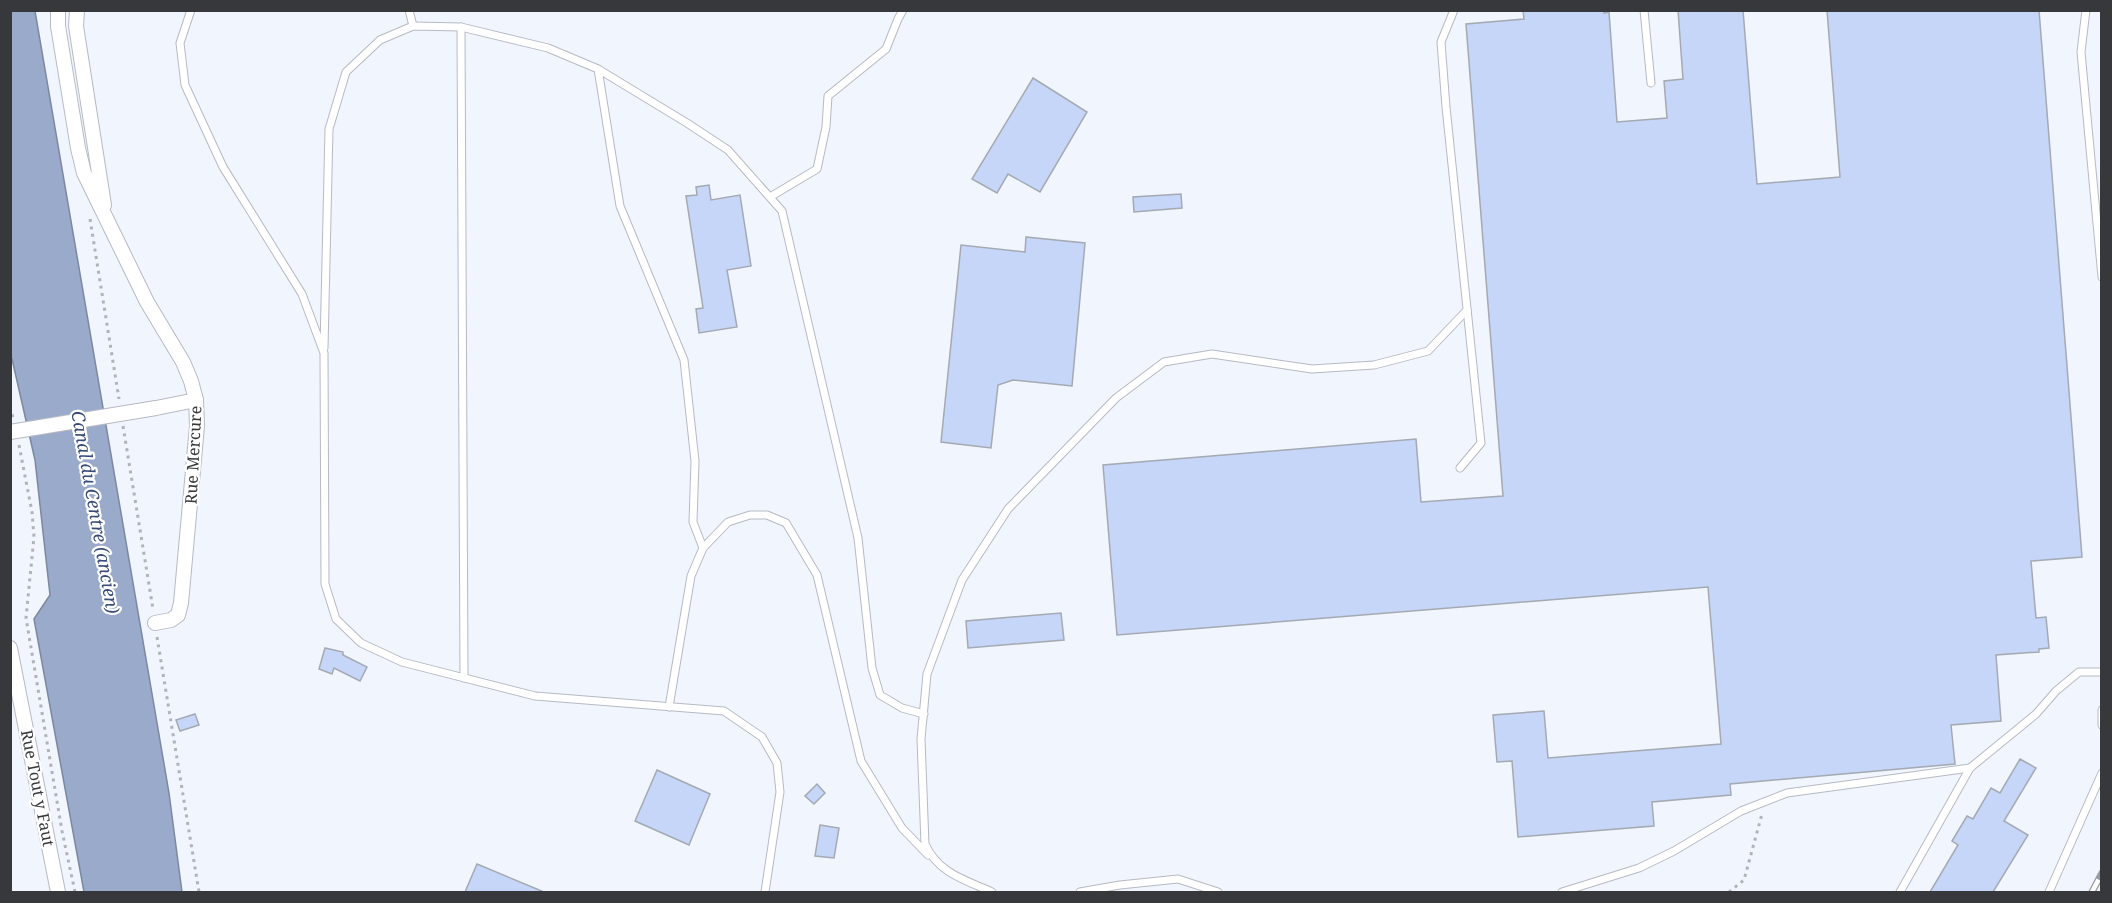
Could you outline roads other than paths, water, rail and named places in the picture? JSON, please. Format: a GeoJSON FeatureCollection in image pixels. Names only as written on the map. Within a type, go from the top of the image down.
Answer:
{"type":"FeatureCollection","features":[{"type":"Feature","properties":{"kind":"street","name":"Rue Mercure"},"geometry":{"type":"LineString","coordinates":[[58,10],[58,26],[84,173],[147,302],[183,362],[196,400],[197,426],[181,603],[178,615],[171,620],[155,624]]}},
{"type":"Feature","properties":{"kind":"street","name":"Rue Mercure"},"geometry":{"type":"LineString","coordinates":[[76,10],[76,26],[106,219]]}},
{"type":"Feature","properties":{"kind":"street"},"geometry":{"type":"LineString","coordinates":[[13,432],[196,400]]}},
{"type":"Feature","properties":{"kind":"street","name":"Rue Tout y Faut"},"geometry":{"type":"LineString","coordinates":[[10,648],[58,892]]}},
{"type":"Feature","properties":{"kind":"lane"},"geometry":{"type":"LineString","coordinates":[[191,10],[180,43],[185,85],[223,167],[302,294],[324,353]]}},
{"type":"Feature","properties":{"kind":"lane"},"geometry":{"type":"LineString","coordinates":[[409,10],[413,26]]}},
{"type":"Feature","properties":{"kind":"lane"},"geometry":{"type":"LineString","coordinates":[[770,197],[817,169],[826,127],[828,96],[886,49],[903,10]]}},
{"type":"Feature","properties":{"kind":"lane"},"geometry":{"type":"LineString","coordinates":[[1454,10],[1441,42],[1480,443],[1460,468]]}},
{"type":"Feature","properties":{"kind":"lane"},"geometry":{"type":"LineString","coordinates":[[1644,10],[1651,82]]}},
{"type":"Feature","properties":{"kind":"lane"},"geometry":{"type":"LineString","coordinates":[[2086,10],[2081,52],[2102,277]]}},
{"type":"Feature","properties":{"kind":"lane"},"geometry":{"type":"LineString","coordinates":[[765,892],[780,792],[777,764],[762,738],[724,711],[535,696],[402,662],[361,644],[336,619],[325,584],[324,353],[329,129],[346,72],[380,40],[413,26],[461,27],[548,48],[598,69],[728,150],[782,211],[858,538],[872,668],[880,695],[902,708],[924,714]]}},
{"type":"Feature","properties":{"kind":"lane"},"geometry":{"type":"LineString","coordinates":[[461,27],[464,678]]}},
{"type":"Feature","properties":{"kind":"lane"},"geometry":{"type":"LineString","coordinates":[[598,69],[620,206],[684,360],[695,461],[693,522],[703,548]]}},
{"type":"Feature","properties":{"kind":"lane"},"geometry":{"type":"LineString","coordinates":[[931,857],[925,844],[921,739],[927,674],[962,580],[1008,509],[1116,398],[1164,362],[1212,354],[1312,369],[1374,365],[1428,351],[1467,310]]}},
{"type":"Feature","properties":{"kind":"lane"},"geometry":{"type":"LineString","coordinates":[[669,707],[691,576],[703,548],[728,522],[750,515],[767,515],[786,524],[817,576],[861,761],[902,828],[946,871],[992,892]]}},
{"type":"Feature","properties":{"kind":"lane"},"geometry":{"type":"LineString","coordinates":[[1900,892],[1970,768],[2036,714],[2056,691],[2079,672],[2102,672]]}},
{"type":"Feature","properties":{"kind":"lane"},"geometry":{"type":"LineString","coordinates":[[2102,710],[2102,725]]}},
{"type":"Feature","properties":{"kind":"lane"},"geometry":{"type":"LineString","coordinates":[[1562,892],[1639,868],[1741,811],[1787,793],[1970,768]]}},
{"type":"Feature","properties":{"kind":"lane"},"geometry":{"type":"LineString","coordinates":[[2049,892],[2102,773]]}},
{"type":"Feature","properties":{"kind":"lane"},"geometry":{"type":"LineString","coordinates":[[1080,892],[1178,879],[1218,892]]}},
{"type":"Feature","properties":{"kind":"water","name":"Canal du Centre (ancien)"},"geometry":{"type":"Polygon","coordinates":[[[10,11],[35,11],[169,793],[182,892],[84,892],[34,619],[50,595],[35,460],[11,358],[10,11]]]}},
{"type":"Feature","properties":{"kind":"railway"},"geometry":{"type":"LineString","coordinates":[[2092,892],[2102,873]]}}]}
